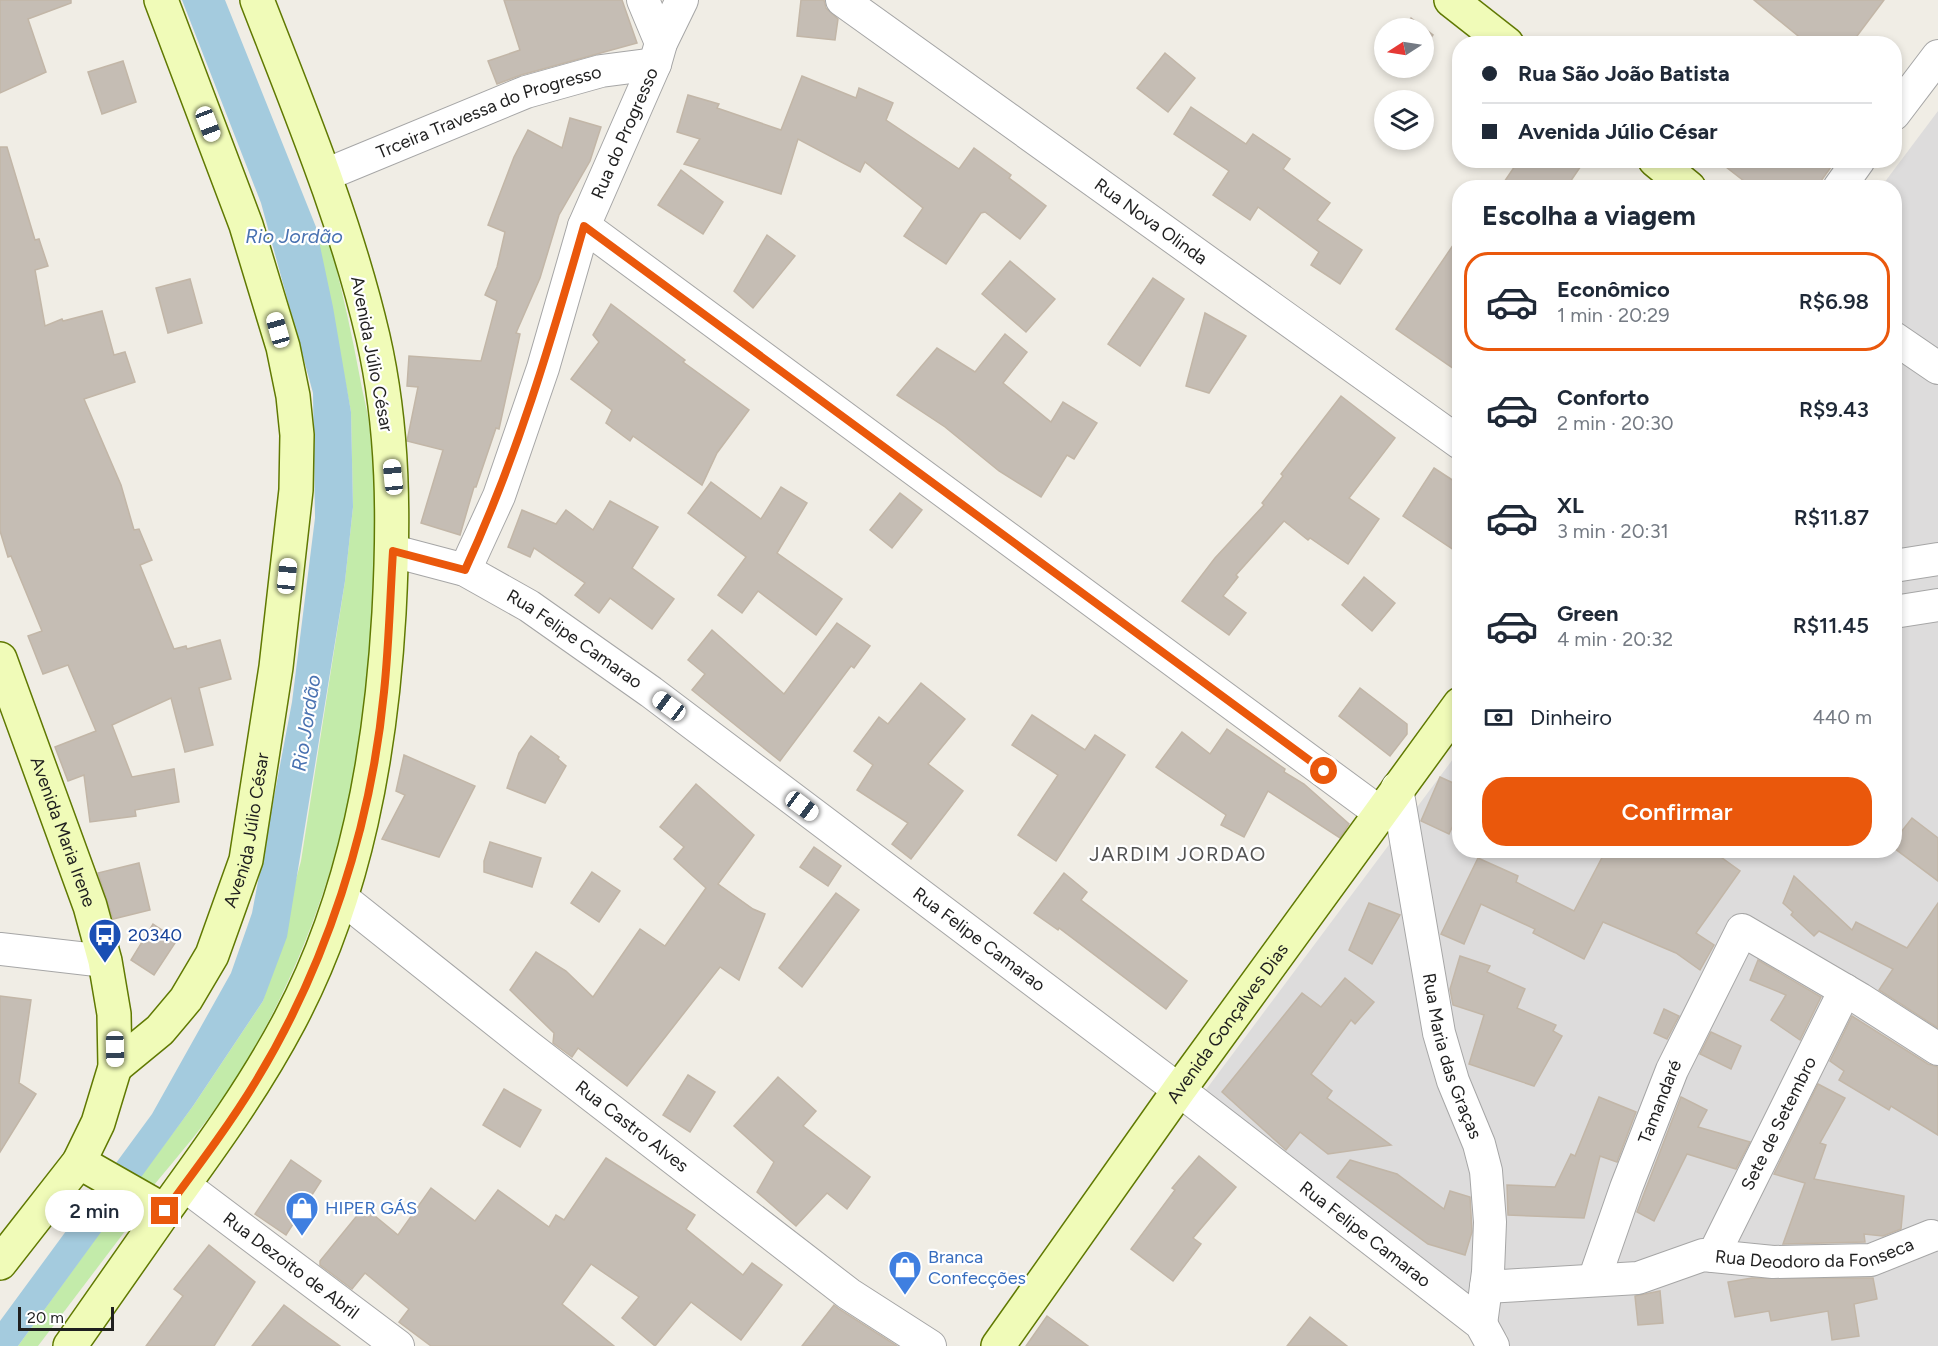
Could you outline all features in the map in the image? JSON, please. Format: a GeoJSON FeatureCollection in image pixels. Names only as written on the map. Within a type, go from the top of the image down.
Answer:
{"type":"FeatureCollection","features":[{"type":"Feature","properties":{"kind":"street","name":"Avenida Júlio César"},"geometry":{"type":"LineString","coordinates":[[116,1067],[160,1030],[186,999],[212,955],[246,860],[276,667],[296,490],[297,435],[293,396],[283,347],[246,225],[161,0]]}},
{"type":"Feature","properties":{"kind":"street","name":"Avenida Júlio César"},"geometry":{"type":"LineString","coordinates":[[70,1346],[159,1208],[184,1185],[233,1117],[291,1017],[342,898],[370,780],[384,693],[393,551],[393,477],[374,341],[354,263],[325,175],[257,0]]}},
{"type":"Feature","properties":{"kind":"street"},"geometry":{"type":"LineString","coordinates":[[643,0],[658,53]]}},
{"type":"Feature","properties":{"kind":"street","name":"Rua do Progresso"},"geometry":{"type":"LineString","coordinates":[[465,570],[499,496],[543,368],[584,226],[682,0]]}},
{"type":"Feature","properties":{"kind":"street","name":"Rua Nova Olinda"},"geometry":{"type":"LineString","coordinates":[[842,0],[1452,437]]}},
{"type":"Feature","properties":{"kind":"street"},"geometry":{"type":"LineString","coordinates":[[1452,0],[1497,36]]}},
{"type":"Feature","properties":{"kind":"street","name":"Trceira Travessa do Progresso"},"geometry":{"type":"LineString","coordinates":[[325,175],[526,92],[658,53]]}},
{"type":"Feature","properties":{"kind":"street"},"geometry":{"type":"LineString","coordinates":[[1902,103],[1938,56]]}},
{"type":"Feature","properties":{"kind":"street"},"geometry":{"type":"LineString","coordinates":[[1665,168],[1679,180]]}},
{"type":"Feature","properties":{"kind":"street"},"geometry":{"type":"LineString","coordinates":[[584,226],[1388,800]]}},
{"type":"Feature","properties":{"kind":"street"},"geometry":{"type":"LineString","coordinates":[[1902,343],[1938,368]]}},
{"type":"Feature","properties":{"kind":"street"},"geometry":{"type":"LineString","coordinates":[[393,551],[465,570]]}},
{"type":"Feature","properties":{"kind":"street"},"geometry":{"type":"LineString","coordinates":[[1902,565],[1938,559]]}},
{"type":"Feature","properties":{"kind":"street","name":"Rua Felipe Camarao"},"geometry":{"type":"LineString","coordinates":[[465,570],[529,606],[651,692],[1179,1090],[1487,1335]]}},
{"type":"Feature","properties":{"kind":"street"},"geometry":{"type":"LineString","coordinates":[[1902,611],[1938,605]]}},
{"type":"Feature","properties":{"kind":"street","name":"Avenida Maria Irene"},"geometry":{"type":"LineString","coordinates":[[0,1263],[85,1166],[116,1067],[114,1014],[105,961],[90,906],[3,672]]}},
{"type":"Feature","properties":{"kind":"street","name":"Avenida Gonçalves Dias"},"geometry":{"type":"LineString","coordinates":[[998,1346],[1179,1090],[1452,715]]}},
{"type":"Feature","properties":{"kind":"street","name":"Rua Maria das Graças"},"geometry":{"type":"LineString","coordinates":[[1388,800],[1439,1033],[1453,1081],[1479,1144],[1486,1171],[1490,1222],[1486,1287],[1487,1335]]}},
{"type":"Feature","properties":{"kind":"street","name":"Rua Castro Alves"},"geometry":{"type":"LineString","coordinates":[[342,898],[529,1047],[849,1294],[930,1346]]}},
{"type":"Feature","properties":{"kind":"street","name":"Tamandaré"},"geometry":{"type":"LineString","coordinates":[[1594,1280],[1626,1188],[1672,1070],[1742,930],[1845,990]]}},
{"type":"Feature","properties":{"kind":"street"},"geometry":{"type":"LineString","coordinates":[[0,949],[105,961]]}},
{"type":"Feature","properties":{"kind":"street"},"geometry":{"type":"LineString","coordinates":[[1845,990],[1938,1049]]}},
{"type":"Feature","properties":{"kind":"street","name":"Sete de Setembro"},"geometry":{"type":"LineString","coordinates":[[1713,1256],[1845,990]]}},
{"type":"Feature","properties":{"kind":"street"},"geometry":{"type":"LineString","coordinates":[[85,1166],[159,1208]]}},
{"type":"Feature","properties":{"kind":"street","name":"Rua Dezoito de Abril"},"geometry":{"type":"LineString","coordinates":[[184,1185],[398,1346]]}},
{"type":"Feature","properties":{"kind":"street","name":"Rua Deodoro da Fonseca"},"geometry":{"type":"LineString","coordinates":[[1486,1287],[1638,1278],[1703,1255],[1773,1262],[1871,1260],[1931,1236]]}},
{"type":"Feature","properties":{"kind":"shaded area"},"geometry":{"type":"Polygon","coordinates":[[[1938,111],[1938,1346],[1510,1346],[1507,1335],[1205,1091],[1452,760],[1452,858],[1902,858],[1902,180],[1886,180],[1895,168],[1902,168],[1902,159],[1938,111]]]}},
{"type":"Feature","properties":{"kind":"green space"},"geometry":{"type":"Polygon","coordinates":[[[327,233],[349,323],[368,419],[376,517],[375,602],[369,687],[355,772],[335,854],[308,935],[273,1012],[222,1100],[149,1191],[135,1184],[193,1106],[263,1001],[301,861],[345,581],[353,507],[351,412],[318,238],[327,233]]]}},
{"type":"Feature","properties":{"kind":"green space"},"geometry":{"type":"Polygon","coordinates":[[[120,1205],[135,1218],[38,1346],[18,1346],[120,1205]]]}},
{"type":"Feature","properties":{"kind":"water","name":"Rio Jordão"},"geometry":{"type":"Polygon","coordinates":[[[182,0],[225,0],[316,227],[333,307],[351,412],[353,507],[345,581],[287,937],[263,1001],[193,1106],[18,1346],[0,1346],[0,1321],[152,1114],[231,973],[252,913],[292,702],[315,518],[313,393],[261,203],[182,0]]]}},
{"type":"Feature","properties":{"kind":"building"},"geometry":{"type":"Polygon","coordinates":[[[0,0],[71,0],[71,3],[28,19],[46,72],[0,93],[0,0]]]}},
{"type":"Feature","properties":{"kind":"building"},"geometry":{"type":"Polygon","coordinates":[[[504,0],[622,0],[637,43],[521,75],[497,84],[488,61],[520,50],[504,0]]]}},
{"type":"Feature","properties":{"kind":"building"},"geometry":{"type":"Polygon","coordinates":[[[801,0],[824,0],[826,8],[838,19],[835,40],[797,36],[801,0]]]}},
{"type":"Feature","properties":{"kind":"building"},"geometry":{"type":"Polygon","coordinates":[[[1754,0],[1884,0],[1857,36],[1798,36],[1754,0]]]}},
{"type":"Feature","properties":{"kind":"building"},"geometry":{"type":"Polygon","coordinates":[[[1165,53],[1195,78],[1168,112],[1137,88],[1165,53]]]}},
{"type":"Feature","properties":{"kind":"building"},"geometry":{"type":"Polygon","coordinates":[[[123,61],[136,102],[102,114],[88,72],[123,61]]]}},
{"type":"Feature","properties":{"kind":"building"},"geometry":{"type":"Polygon","coordinates":[[[802,76],[856,98],[859,88],[893,103],[886,120],[959,169],[974,148],[1011,175],[1009,178],[1046,206],[1020,239],[985,212],[981,213],[946,264],[904,236],[923,208],[865,162],[860,172],[798,139],[781,194],[684,164],[700,139],[677,132],[688,95],[719,104],[717,108],[781,130],[802,76]]]}},
{"type":"Feature","properties":{"kind":"building"},"geometry":{"type":"Polygon","coordinates":[[[1191,107],[1246,144],[1253,134],[1290,159],[1283,169],[1330,203],[1317,220],[1362,250],[1340,284],[1311,265],[1319,252],[1258,207],[1250,220],[1213,195],[1229,171],[1174,134],[1191,107]]]}},
{"type":"Feature","properties":{"kind":"building"},"geometry":{"type":"Polygon","coordinates":[[[570,118],[601,127],[590,161],[559,215],[540,278],[516,333],[520,334],[499,429],[496,428],[476,487],[474,487],[460,535],[421,523],[443,450],[407,441],[418,387],[407,386],[409,356],[481,361],[497,301],[485,295],[497,267],[505,232],[488,225],[514,157],[528,130],[562,148],[570,118]]]}},
{"type":"Feature","properties":{"kind":"building"},"geometry":{"type":"Polygon","coordinates":[[[0,147],[7,147],[35,240],[39,239],[48,266],[35,270],[45,326],[62,319],[63,321],[102,311],[114,355],[125,352],[135,382],[84,399],[121,485],[134,530],[139,529],[152,560],[140,565],[174,649],[186,646],[187,649],[220,640],[231,679],[199,688],[213,745],[185,752],[171,698],[112,725],[132,777],[174,769],[179,802],[135,810],[136,816],[90,822],[84,775],[68,781],[55,747],[96,731],[68,665],[43,674],[28,636],[42,631],[11,556],[8,557],[0,531],[0,147]]]}},
{"type":"Feature","properties":{"kind":"building"},"geometry":{"type":"Polygon","coordinates":[[[1514,168],[1580,168],[1571,180],[1505,180],[1514,168]]]}},
{"type":"Feature","properties":{"kind":"building"},"geometry":{"type":"Polygon","coordinates":[[[1727,168],[1830,168],[1822,180],[1743,180],[1727,168]]]}},
{"type":"Feature","properties":{"kind":"building"},"geometry":{"type":"Polygon","coordinates":[[[681,170],[723,202],[703,234],[658,205],[681,170]]]}},
{"type":"Feature","properties":{"kind":"building"},"geometry":{"type":"Polygon","coordinates":[[[767,235],[795,256],[753,308],[734,291],[767,235]]]}},
{"type":"Feature","properties":{"kind":"building"},"geometry":{"type":"Polygon","coordinates":[[[1452,247],[1452,368],[1396,329],[1452,247]]]}},
{"type":"Feature","properties":{"kind":"building"},"geometry":{"type":"Polygon","coordinates":[[[1010,261],[1055,299],[1026,332],[982,294],[1010,261]]]}},
{"type":"Feature","properties":{"kind":"building"},"geometry":{"type":"Polygon","coordinates":[[[1153,278],[1184,299],[1140,366],[1108,344],[1153,278]]]}},
{"type":"Feature","properties":{"kind":"building"},"geometry":{"type":"Polygon","coordinates":[[[190,279],[202,323],[168,333],[156,288],[190,279]]]}},
{"type":"Feature","properties":{"kind":"building"},"geometry":{"type":"Polygon","coordinates":[[[611,304],[685,360],[683,362],[749,410],[717,453],[702,485],[633,436],[630,441],[606,423],[612,410],[571,379],[599,342],[593,335],[611,304]]]}},
{"type":"Feature","properties":{"kind":"building"},"geometry":{"type":"Polygon","coordinates":[[[1205,313],[1246,336],[1209,393],[1186,386],[1205,313]]]}},
{"type":"Feature","properties":{"kind":"building"},"geometry":{"type":"Polygon","coordinates":[[[1005,334],[1027,352],[1003,383],[1051,422],[1063,402],[1097,423],[1074,459],[1067,455],[1041,497],[999,471],[945,427],[897,395],[937,348],[975,372],[1005,334]]]}},
{"type":"Feature","properties":{"kind":"building"},"geometry":{"type":"Polygon","coordinates":[[[1341,396],[1395,438],[1349,498],[1379,519],[1348,564],[1310,538],[1308,540],[1284,521],[1236,575],[1238,577],[1223,596],[1246,613],[1229,635],[1182,601],[1215,558],[1264,505],[1262,503],[1283,476],[1281,474],[1341,396]]]}},
{"type":"Feature","properties":{"kind":"building"},"geometry":{"type":"Polygon","coordinates":[[[1434,468],[1452,480],[1452,549],[1403,516],[1434,468]]]}},
{"type":"Feature","properties":{"kind":"building"},"geometry":{"type":"Polygon","coordinates":[[[711,482],[761,519],[781,487],[807,503],[777,553],[842,599],[816,635],[758,591],[742,613],[718,595],[746,557],[688,513],[711,482]]]}},
{"type":"Feature","properties":{"kind":"building"},"geometry":{"type":"Polygon","coordinates":[[[900,493],[922,510],[892,548],[870,530],[900,493]]]}},
{"type":"Feature","properties":{"kind":"building"},"geometry":{"type":"Polygon","coordinates":[[[610,501],[658,527],[632,568],[674,599],[652,629],[610,598],[599,613],[575,595],[585,583],[534,548],[530,557],[508,547],[522,510],[556,524],[566,510],[593,530],[610,501]]]}},
{"type":"Feature","properties":{"kind":"building"},"geometry":{"type":"Polygon","coordinates":[[[1364,577],[1395,603],[1372,631],[1342,605],[1364,577]]]}},
{"type":"Feature","properties":{"kind":"building"},"geometry":{"type":"Polygon","coordinates":[[[837,623],[870,646],[854,668],[851,666],[780,761],[692,690],[705,674],[688,660],[712,630],[784,694],[837,623]]]}},
{"type":"Feature","properties":{"kind":"building"},"geometry":{"type":"Polygon","coordinates":[[[921,683],[965,719],[928,764],[963,791],[911,859],[892,844],[908,823],[857,790],[873,765],[854,751],[879,717],[888,724],[921,683]]]}},
{"type":"Feature","properties":{"kind":"building"},"geometry":{"type":"Polygon","coordinates":[[[1360,688],[1407,724],[1407,734],[1390,756],[1339,716],[1360,688]]]}},
{"type":"Feature","properties":{"kind":"building"},"geometry":{"type":"Polygon","coordinates":[[[1032,715],[1085,750],[1095,735],[1125,755],[1056,861],[1018,835],[1058,775],[1012,745],[1032,715]]]}},
{"type":"Feature","properties":{"kind":"building"},"geometry":{"type":"Polygon","coordinates":[[[1227,729],[1285,769],[1284,772],[1304,784],[1349,824],[1340,838],[1268,791],[1244,837],[1221,825],[1226,815],[1156,767],[1182,732],[1210,754],[1227,729]]]}},
{"type":"Feature","properties":{"kind":"building"},"geometry":{"type":"Polygon","coordinates":[[[531,736],[559,757],[558,759],[566,766],[545,803],[507,788],[519,753],[531,736]]]}},
{"type":"Feature","properties":{"kind":"building"},"geometry":{"type":"Polygon","coordinates":[[[404,755],[475,786],[439,857],[382,839],[405,795],[396,791],[404,755]]]}},
{"type":"Feature","properties":{"kind":"building"},"geometry":{"type":"Polygon","coordinates":[[[1440,777],[1452,782],[1452,827],[1449,834],[1421,821],[1440,777]]]}},
{"type":"Feature","properties":{"kind":"building"},"geometry":{"type":"Polygon","coordinates":[[[696,784],[754,835],[718,884],[753,909],[765,914],[739,980],[720,967],[627,1086],[578,1048],[572,1057],[553,1043],[554,1033],[510,990],[536,952],[566,971],[593,997],[640,929],[665,946],[706,888],[674,859],[684,847],[660,827],[696,784]]]}},
{"type":"Feature","properties":{"kind":"building"},"geometry":{"type":"Polygon","coordinates":[[[1912,818],[1938,838],[1938,881],[1902,854],[1902,831],[1912,818]]]}},
{"type":"Feature","properties":{"kind":"building"},"geometry":{"type":"Polygon","coordinates":[[[490,842],[541,858],[532,887],[484,872],[484,861],[490,842]]]}},
{"type":"Feature","properties":{"kind":"building"},"geometry":{"type":"Polygon","coordinates":[[[814,847],[841,866],[828,886],[800,867],[814,847]]]}},
{"type":"Feature","properties":{"kind":"building"},"geometry":{"type":"Polygon","coordinates":[[[1478,858],[1518,876],[1516,882],[1574,911],[1602,858],[1722,858],[1740,871],[1696,933],[1714,945],[1700,970],[1676,953],[1603,922],[1584,959],[1533,933],[1535,929],[1481,904],[1464,944],[1441,934],[1478,858]]]}},
{"type":"Feature","properties":{"kind":"building"},"geometry":{"type":"Polygon","coordinates":[[[139,863],[150,910],[113,919],[98,873],[139,863]]]}},
{"type":"Feature","properties":{"kind":"building"},"geometry":{"type":"Polygon","coordinates":[[[592,872],[620,891],[599,922],[571,903],[592,872]]]}},
{"type":"Feature","properties":{"kind":"building"},"geometry":{"type":"Polygon","coordinates":[[[1064,873],[1087,892],[1081,900],[1187,981],[1166,1009],[1059,928],[1058,930],[1034,913],[1064,873]]]}},
{"type":"Feature","properties":{"kind":"building"},"geometry":{"type":"Polygon","coordinates":[[[1794,876],[1852,930],[1856,922],[1907,948],[1938,903],[1938,1028],[1879,990],[1893,969],[1819,931],[1814,936],[1791,915],[1793,912],[1783,903],[1794,876]]]}},
{"type":"Feature","properties":{"kind":"building"},"geometry":{"type":"Polygon","coordinates":[[[836,893],[859,910],[802,987],[779,968],[836,893]]]}},
{"type":"Feature","properties":{"kind":"building"},"geometry":{"type":"Polygon","coordinates":[[[1369,903],[1400,915],[1372,964],[1349,950],[1369,903]]]}},
{"type":"Feature","properties":{"kind":"building"},"geometry":{"type":"Polygon","coordinates":[[[153,924],[177,940],[154,975],[131,960],[153,924]]]}},
{"type":"Feature","properties":{"kind":"building"},"geometry":{"type":"Polygon","coordinates":[[[1460,956],[1490,966],[1487,972],[1525,989],[1517,1008],[1556,1025],[1553,1031],[1562,1036],[1534,1086],[1469,1064],[1484,1015],[1453,1005],[1450,989],[1460,956]]]}},
{"type":"Feature","properties":{"kind":"building"},"geometry":{"type":"Polygon","coordinates":[[[1758,960],[1821,997],[1800,1040],[1771,1020],[1786,995],[1750,980],[1758,960]]]}},
{"type":"Feature","properties":{"kind":"building"},"geometry":{"type":"Polygon","coordinates":[[[1345,978],[1374,1002],[1355,1024],[1351,1020],[1311,1074],[1332,1091],[1327,1098],[1391,1145],[1328,1154],[1300,1132],[1286,1150],[1222,1092],[1302,993],[1321,1007],[1345,978]]]}},
{"type":"Feature","properties":{"kind":"building"},"geometry":{"type":"Polygon","coordinates":[[[0,996],[31,1000],[19,1083],[36,1094],[0,1152],[0,996]]]}},
{"type":"Feature","properties":{"kind":"building"},"geometry":{"type":"Polygon","coordinates":[[[1664,1009],[1679,1016],[1667,1039],[1654,1033],[1664,1009]]]}},
{"type":"Feature","properties":{"kind":"building"},"geometry":{"type":"Polygon","coordinates":[[[1852,1016],[1928,1064],[1938,1067],[1938,1135],[1891,1106],[1889,1110],[1839,1080],[1844,1071],[1830,1061],[1852,1016]]]}},
{"type":"Feature","properties":{"kind":"building"},"geometry":{"type":"Polygon","coordinates":[[[1711,1032],[1741,1046],[1731,1069],[1700,1054],[1711,1032]]]}},
{"type":"Feature","properties":{"kind":"building"},"geometry":{"type":"Polygon","coordinates":[[[688,1075],[715,1092],[690,1132],[663,1115],[688,1075]]]}},
{"type":"Feature","properties":{"kind":"building"},"geometry":{"type":"Polygon","coordinates":[[[778,1077],[816,1111],[803,1126],[870,1177],[847,1209],[827,1193],[796,1226],[757,1192],[774,1162],[734,1126],[778,1077]]]}},
{"type":"Feature","properties":{"kind":"building"},"geometry":{"type":"Polygon","coordinates":[[[1818,1084],[1845,1098],[1820,1143],[1826,1145],[1814,1179],[1904,1196],[1901,1229],[1883,1236],[1864,1234],[1865,1242],[1783,1244],[1805,1183],[1774,1174],[1818,1084]]]}},
{"type":"Feature","properties":{"kind":"building"},"geometry":{"type":"Polygon","coordinates":[[[504,1089],[541,1110],[520,1147],[483,1125],[504,1089]]]}},
{"type":"Feature","properties":{"kind":"building"},"geometry":{"type":"Polygon","coordinates":[[[1599,1097],[1636,1112],[1617,1162],[1600,1156],[1584,1218],[1508,1215],[1507,1185],[1555,1187],[1571,1154],[1575,1156],[1599,1097]]]}},
{"type":"Feature","properties":{"kind":"building"},"geometry":{"type":"Polygon","coordinates":[[[1681,1097],[1707,1110],[1698,1127],[1750,1142],[1736,1169],[1687,1154],[1654,1221],[1637,1212],[1681,1097]]]}},
{"type":"Feature","properties":{"kind":"building"},"geometry":{"type":"Polygon","coordinates":[[[1199,1156],[1236,1187],[1193,1238],[1201,1244],[1173,1281],[1131,1249],[1175,1190],[1172,1188],[1199,1156]]]}},
{"type":"Feature","properties":{"kind":"building"},"geometry":{"type":"Polygon","coordinates":[[[606,1158],[695,1215],[686,1229],[743,1275],[752,1263],[782,1285],[741,1340],[691,1302],[655,1346],[622,1318],[639,1297],[591,1264],[562,1304],[614,1346],[431,1346],[399,1322],[409,1309],[365,1273],[352,1289],[320,1265],[320,1261],[364,1207],[398,1235],[431,1188],[475,1221],[498,1190],[549,1227],[556,1215],[564,1220],[606,1158]]]}},
{"type":"Feature","properties":{"kind":"building"},"geometry":{"type":"Polygon","coordinates":[[[291,1160],[321,1181],[286,1235],[255,1214],[291,1160]]]}},
{"type":"Feature","properties":{"kind":"building"},"geometry":{"type":"Polygon","coordinates":[[[1350,1160],[1397,1174],[1444,1209],[1450,1191],[1470,1197],[1472,1232],[1465,1255],[1428,1244],[1337,1177],[1350,1160]]]}},
{"type":"Feature","properties":{"kind":"building"},"geometry":{"type":"Polygon","coordinates":[[[209,1245],[255,1282],[214,1346],[146,1346],[183,1296],[174,1289],[209,1245]]]}},
{"type":"Feature","properties":{"kind":"building"},"geometry":{"type":"Polygon","coordinates":[[[1752,1278],[1873,1278],[1877,1299],[1854,1304],[1859,1336],[1832,1340],[1828,1311],[1771,1321],[1769,1311],[1735,1317],[1728,1282],[1752,1278]]]}},
{"type":"Feature","properties":{"kind":"building"},"geometry":{"type":"Polygon","coordinates":[[[1660,1291],[1663,1323],[1638,1325],[1635,1296],[1660,1291]]]}},
{"type":"Feature","properties":{"kind":"building"},"geometry":{"type":"Polygon","coordinates":[[[284,1305],[308,1323],[340,1346],[252,1346],[284,1305]]]}},
{"type":"Feature","properties":{"kind":"building"},"geometry":{"type":"Polygon","coordinates":[[[834,1305],[839,1309],[897,1346],[802,1346],[834,1305]]]}},
{"type":"Feature","properties":{"kind":"building"},"geometry":{"type":"Polygon","coordinates":[[[1047,1316],[1088,1346],[1026,1346],[1047,1316]]]}},
{"type":"Feature","properties":{"kind":"building"},"geometry":{"type":"Polygon","coordinates":[[[1310,1317],[1347,1346],[1287,1346],[1310,1317]]]}},
{"type":"Feature","properties":{"kind":"place","name":"20340"},"geometry":{"type":"Point","coordinates":[105,964]}},
{"type":"Feature","properties":{"kind":"place","name":"HIPER GÁS"},"geometry":{"type":"Point","coordinates":[302,1237]}},
{"type":"Feature","properties":{"kind":"place","name":"Branca Confecções"},"geometry":{"type":"Point","coordinates":[905,1296]}},
{"type":"Feature","properties":{"kind":"district","name":"JARDIM JORDAO"},"geometry":{"type":"Point","coordinates":[1178,854]}},
{"type":"Feature","properties":{"kind":"route"},"geometry":{"type":"LineString","coordinates":[[165,1211],[222,1135],[256,1081],[291,1017],[342,898],[370,780],[384,693],[393,551],[465,570],[499,496],[543,368],[584,226],[1324,771]]}}]}
